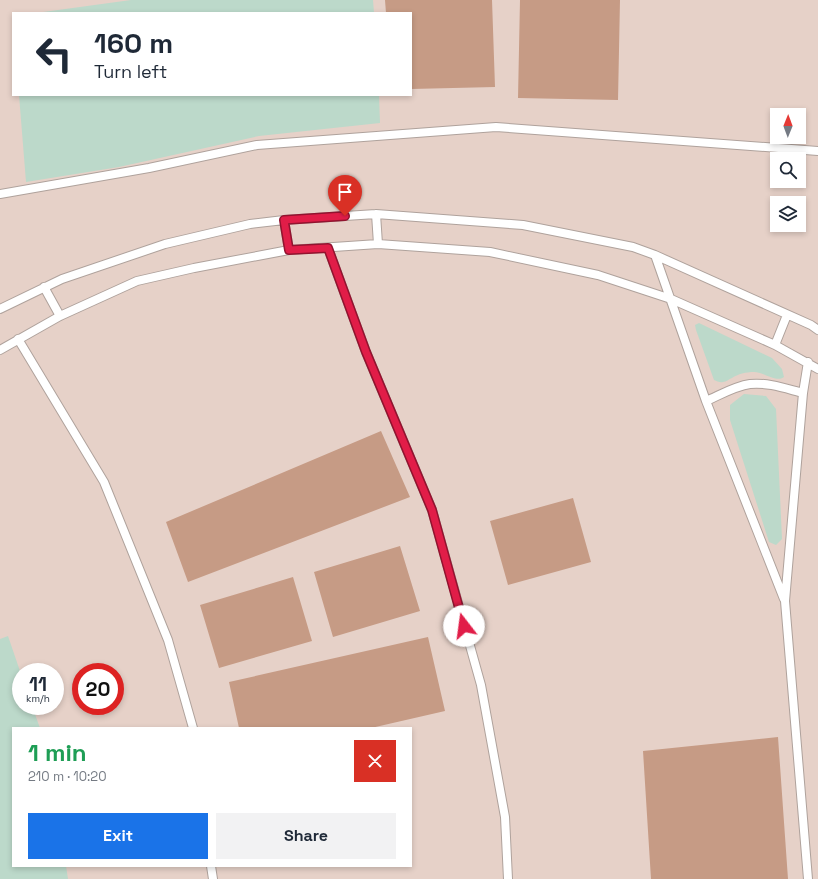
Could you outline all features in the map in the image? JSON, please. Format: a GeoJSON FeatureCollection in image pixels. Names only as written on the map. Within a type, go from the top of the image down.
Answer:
{"type":"FeatureCollection","features":[{"type":"Feature","properties":{"kind":"lane"},"geometry":{"type":"LineString","coordinates":[[0,194],[150,168],[257,144],[496,127],[818,151]]}},
{"type":"Feature","properties":{"kind":"lane"},"geometry":{"type":"LineString","coordinates":[[376,214],[378,244]]}},
{"type":"Feature","properties":{"kind":"lane"},"geometry":{"type":"LineString","coordinates":[[0,309],[62,279],[165,244],[250,224],[284,220],[376,214],[523,225],[633,248],[655,255],[818,330]]}},
{"type":"Feature","properties":{"kind":"lane"},"geometry":{"type":"LineString","coordinates":[[284,220],[289,250]]}},
{"type":"Feature","properties":{"kind":"lane"},"geometry":{"type":"LineString","coordinates":[[0,350],[60,316],[137,281],[194,268],[289,250],[378,244],[490,252],[598,275],[670,299],[775,345],[808,362],[818,369]]}},
{"type":"Feature","properties":{"kind":"lane"},"geometry":{"type":"LineString","coordinates":[[328,248],[366,352],[432,510],[481,685],[505,817],[508,879]]}},
{"type":"Feature","properties":{"kind":"lane"},"geometry":{"type":"LineString","coordinates":[[655,255],[706,401],[786,601]]}},
{"type":"Feature","properties":{"kind":"lane"},"geometry":{"type":"LineString","coordinates":[[44,287],[60,316]]}},
{"type":"Feature","properties":{"kind":"lane"},"geometry":{"type":"LineString","coordinates":[[775,345],[788,315]]}},
{"type":"Feature","properties":{"kind":"lane"},"geometry":{"type":"LineString","coordinates":[[18,339],[104,482],[168,640],[193,727]]}},
{"type":"Feature","properties":{"kind":"lane"},"geometry":{"type":"LineString","coordinates":[[808,362],[786,601],[808,879]]}},
{"type":"Feature","properties":{"kind":"lane"},"geometry":{"type":"LineString","coordinates":[[706,401],[732,389],[751,384],[769,385],[804,393]]}},
{"type":"Feature","properties":{"kind":"lane"},"geometry":{"type":"LineString","coordinates":[[212,867],[213,879]]}},
{"type":"Feature","properties":{"kind":"shaded area"},"geometry":{"type":"Polygon","coordinates":[[[0,0],[818,0],[818,879],[0,879],[0,0]]]}},
{"type":"Feature","properties":{"kind":"green space"},"geometry":{"type":"Polygon","coordinates":[[[131,0],[373,0],[374,12],[43,12],[131,0]]]}},
{"type":"Feature","properties":{"kind":"green space"},"geometry":{"type":"Polygon","coordinates":[[[19,96],[379,96],[380,123],[259,136],[119,167],[26,182],[19,96]]]}},
{"type":"Feature","properties":{"kind":"green space"},"geometry":{"type":"Polygon","coordinates":[[[699,323],[772,358],[782,369],[784,377],[777,379],[758,372],[751,372],[739,374],[724,382],[714,380],[696,330],[695,325],[699,323]]]}},
{"type":"Feature","properties":{"kind":"green space"},"geometry":{"type":"Polygon","coordinates":[[[744,394],[766,396],[776,409],[782,539],[776,545],[769,542],[730,420],[730,405],[744,394]]]}},
{"type":"Feature","properties":{"kind":"green space"},"geometry":{"type":"Polygon","coordinates":[[[8,636],[17,663],[12,663],[12,715],[35,715],[40,727],[12,727],[12,867],[66,867],[68,879],[0,879],[0,639],[8,636]]]}},
{"type":"Feature","properties":{"kind":"building"},"geometry":{"type":"Polygon","coordinates":[[[385,0],[492,0],[495,87],[412,89],[412,12],[386,12],[385,0]]]}},
{"type":"Feature","properties":{"kind":"building"},"geometry":{"type":"Polygon","coordinates":[[[520,0],[620,0],[618,100],[518,98],[520,0]]]}},
{"type":"Feature","properties":{"kind":"building"},"geometry":{"type":"Polygon","coordinates":[[[381,431],[410,497],[188,582],[166,522],[381,431]]]}},
{"type":"Feature","properties":{"kind":"building"},"geometry":{"type":"Polygon","coordinates":[[[573,498],[591,562],[508,585],[490,521],[573,498]]]}},
{"type":"Feature","properties":{"kind":"building"},"geometry":{"type":"Polygon","coordinates":[[[400,546],[420,611],[333,637],[314,572],[400,546]]]}},
{"type":"Feature","properties":{"kind":"building"},"geometry":{"type":"Polygon","coordinates":[[[293,577],[312,641],[219,668],[200,605],[293,577]]]}},
{"type":"Feature","properties":{"kind":"building"},"geometry":{"type":"Polygon","coordinates":[[[428,637],[445,711],[375,727],[239,727],[229,682],[428,637]]]}},
{"type":"Feature","properties":{"kind":"building"},"geometry":{"type":"Polygon","coordinates":[[[778,737],[788,879],[651,879],[643,751],[778,737]]]}},
{"type":"Feature","properties":{"kind":"route"},"geometry":{"type":"LineString","coordinates":[[345,216],[284,220],[289,250],[328,248],[366,352],[432,510],[464,626]]}}]}
